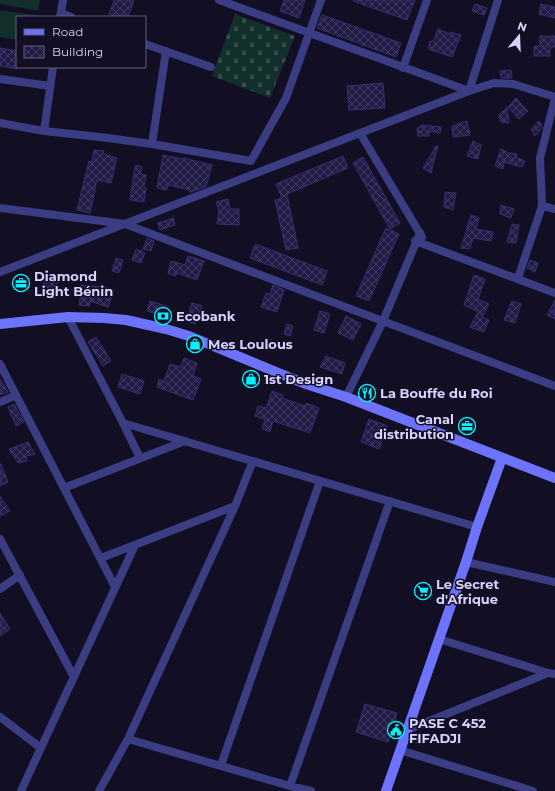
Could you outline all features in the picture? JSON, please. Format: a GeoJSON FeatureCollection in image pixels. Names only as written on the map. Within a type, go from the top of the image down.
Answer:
{"type":"FeatureCollection","features":[{"type":"Feature","properties":{"kind":"main road"},"geometry":{"type":"LineString","coordinates":[[0,324],[68,317],[104,318],[126,320],[166,329],[189,336],[303,383],[346,397],[555,478]]}},
{"type":"Feature","properties":{"kind":"main road"},"geometry":{"type":"LineString","coordinates":[[386,791],[502,458]]}},
{"type":"Feature","properties":{"kind":"street"},"geometry":{"type":"LineString","coordinates":[[61,15],[63,0]]}},
{"type":"Feature","properties":{"kind":"street"},"geometry":{"type":"LineString","coordinates":[[219,0],[469,91]]}},
{"type":"Feature","properties":{"kind":"street"},"geometry":{"type":"LineString","coordinates":[[0,124],[44,131],[152,144],[251,161],[286,98],[321,0]]}},
{"type":"Feature","properties":{"kind":"street"},"geometry":{"type":"LineString","coordinates":[[403,68],[427,0]]}},
{"type":"Feature","properties":{"kind":"street"},"geometry":{"type":"LineString","coordinates":[[469,91],[498,0]]}},
{"type":"Feature","properties":{"kind":"street"},"geometry":{"type":"LineString","coordinates":[[146,44],[211,67]]}},
{"type":"Feature","properties":{"kind":"street"},"geometry":{"type":"LineString","coordinates":[[152,144],[166,51]]}},
{"type":"Feature","properties":{"kind":"street"},"geometry":{"type":"LineString","coordinates":[[44,131],[53,68]]}},
{"type":"Feature","properties":{"kind":"street"},"geometry":{"type":"LineString","coordinates":[[0,78],[50,86]]}},
{"type":"Feature","properties":{"kind":"street"},"geometry":{"type":"LineString","coordinates":[[0,272],[469,91],[494,83],[513,84],[555,98],[540,158],[542,206],[518,278]]}},
{"type":"Feature","properties":{"kind":"street"},"geometry":{"type":"LineString","coordinates":[[360,133],[428,246]]}},
{"type":"Feature","properties":{"kind":"street"},"geometry":{"type":"LineString","coordinates":[[542,206],[555,209]]}},
{"type":"Feature","properties":{"kind":"street"},"geometry":{"type":"LineString","coordinates":[[0,208],[126,224],[555,386]]}},
{"type":"Feature","properties":{"kind":"street"},"geometry":{"type":"LineString","coordinates":[[346,397],[383,321],[415,241],[420,233]]}},
{"type":"Feature","properties":{"kind":"street"},"geometry":{"type":"LineString","coordinates":[[415,241],[555,293]]}},
{"type":"Feature","properties":{"kind":"street"},"geometry":{"type":"LineString","coordinates":[[68,317],[123,422],[140,458]]}},
{"type":"Feature","properties":{"kind":"street"},"geometry":{"type":"LineString","coordinates":[[0,364],[115,587]]}},
{"type":"Feature","properties":{"kind":"street"},"geometry":{"type":"LineString","coordinates":[[0,402],[16,395]]}},
{"type":"Feature","properties":{"kind":"street"},"geometry":{"type":"LineString","coordinates":[[123,422],[477,527]]}},
{"type":"Feature","properties":{"kind":"street"},"geometry":{"type":"LineString","coordinates":[[64,488],[185,441]]}},
{"type":"Feature","properties":{"kind":"street"},"geometry":{"type":"LineString","coordinates":[[99,791],[128,739],[235,506],[253,461]]}},
{"type":"Feature","properties":{"kind":"street"},"geometry":{"type":"LineString","coordinates":[[221,765],[320,481]]}},
{"type":"Feature","properties":{"kind":"street"},"geometry":{"type":"LineString","coordinates":[[290,786],[390,502]]}},
{"type":"Feature","properties":{"kind":"street"},"geometry":{"type":"LineString","coordinates":[[101,558],[235,506]]}},
{"type":"Feature","properties":{"kind":"street"},"geometry":{"type":"LineString","coordinates":[[0,539],[74,677]]}},
{"type":"Feature","properties":{"kind":"street"},"geometry":{"type":"LineString","coordinates":[[21,791],[135,545]]}},
{"type":"Feature","properties":{"kind":"street"},"geometry":{"type":"LineString","coordinates":[[466,562],[555,582]]}},
{"type":"Feature","properties":{"kind":"street"},"geometry":{"type":"LineString","coordinates":[[0,589],[20,575]]}},
{"type":"Feature","properties":{"kind":"street"},"geometry":{"type":"LineString","coordinates":[[439,639],[552,673]]}},
{"type":"Feature","properties":{"kind":"street"},"geometry":{"type":"LineString","coordinates":[[407,730],[552,673]]}},
{"type":"Feature","properties":{"kind":"street"},"geometry":{"type":"LineString","coordinates":[[0,717],[41,748]]}},
{"type":"Feature","properties":{"kind":"street"},"geometry":{"type":"LineString","coordinates":[[128,739],[311,791]]}},
{"type":"Feature","properties":{"kind":"street"},"geometry":{"type":"LineString","coordinates":[[400,750],[533,791]]}},
{"type":"Feature","properties":{"kind":"green space"},"geometry":{"type":"Polygon","coordinates":[[[0,0],[40,0],[38,11],[0,4],[0,0]]]}},
{"type":"Feature","properties":{"kind":"green space"},"geometry":{"type":"Polygon","coordinates":[[[0,10],[39,16],[16,16],[16,40],[0,37],[0,10]]]}},
{"type":"Feature","properties":{"kind":"green space"},"geometry":{"type":"Polygon","coordinates":[[[235,14],[295,36],[270,98],[212,76],[235,14]]]}},
{"type":"Feature","properties":{"kind":"building"},"geometry":{"type":"Polygon","coordinates":[[[114,0],[134,0],[128,16],[114,16],[109,14],[114,0]]]}},
{"type":"Feature","properties":{"kind":"building"},"geometry":{"type":"Polygon","coordinates":[[[284,0],[305,0],[299,18],[280,11],[284,0]]]}},
{"type":"Feature","properties":{"kind":"building"},"geometry":{"type":"Polygon","coordinates":[[[415,0],[407,20],[353,1],[415,0]]]}},
{"type":"Feature","properties":{"kind":"building"},"geometry":{"type":"Polygon","coordinates":[[[475,4],[487,8],[484,15],[472,11],[475,4]]]}},
{"type":"Feature","properties":{"kind":"building"},"geometry":{"type":"Polygon","coordinates":[[[541,4],[555,7],[555,18],[539,14],[541,4]]]}},
{"type":"Feature","properties":{"kind":"building"},"geometry":{"type":"Polygon","coordinates":[[[322,15],[401,43],[396,57],[317,28],[322,15]]]}},
{"type":"Feature","properties":{"kind":"building"},"geometry":{"type":"Polygon","coordinates":[[[438,29],[450,34],[450,32],[461,35],[452,57],[428,49],[430,41],[433,42],[438,29]]]}},
{"type":"Feature","properties":{"kind":"building"},"geometry":{"type":"Polygon","coordinates":[[[540,36],[555,36],[555,47],[550,47],[550,56],[534,56],[534,46],[540,46],[540,36]]]}},
{"type":"Feature","properties":{"kind":"building"},"geometry":{"type":"Polygon","coordinates":[[[0,48],[16,51],[17,69],[0,66],[0,48]]]}},
{"type":"Feature","properties":{"kind":"building"},"geometry":{"type":"Polygon","coordinates":[[[511,70],[512,78],[501,78],[500,71],[511,70]]]}},
{"type":"Feature","properties":{"kind":"building"},"geometry":{"type":"Polygon","coordinates":[[[383,83],[385,108],[349,110],[347,86],[383,83]]]}},
{"type":"Feature","properties":{"kind":"building"},"geometry":{"type":"Polygon","coordinates":[[[516,98],[528,111],[519,119],[508,107],[516,98]]]}},
{"type":"Feature","properties":{"kind":"building"},"geometry":{"type":"Polygon","coordinates":[[[507,107],[509,123],[501,122],[499,115],[507,107]]]}},
{"type":"Feature","properties":{"kind":"building"},"geometry":{"type":"Polygon","coordinates":[[[467,121],[470,135],[453,137],[452,126],[467,121]]]}},
{"type":"Feature","properties":{"kind":"building"},"geometry":{"type":"Polygon","coordinates":[[[539,121],[542,128],[535,136],[531,129],[539,121]]]}},
{"type":"Feature","properties":{"kind":"building"},"geometry":{"type":"Polygon","coordinates":[[[421,125],[441,127],[440,133],[429,131],[429,136],[418,136],[417,128],[421,127],[421,125]]]}},
{"type":"Feature","properties":{"kind":"building"},"geometry":{"type":"Polygon","coordinates":[[[473,141],[481,145],[478,159],[467,156],[473,141]]]}},
{"type":"Feature","properties":{"kind":"building"},"geometry":{"type":"Polygon","coordinates":[[[436,146],[438,146],[431,173],[423,168],[436,146]]]}},
{"type":"Feature","properties":{"kind":"building"},"geometry":{"type":"Polygon","coordinates":[[[501,149],[509,153],[517,154],[516,157],[525,161],[522,167],[504,162],[503,169],[495,166],[501,149]]]}},
{"type":"Feature","properties":{"kind":"building"},"geometry":{"type":"Polygon","coordinates":[[[94,150],[104,151],[103,154],[117,158],[111,183],[97,180],[90,213],[77,210],[89,161],[92,162],[94,150]]]}},
{"type":"Feature","properties":{"kind":"building"},"geometry":{"type":"Polygon","coordinates":[[[163,155],[184,158],[212,165],[206,187],[191,192],[189,192],[190,190],[168,185],[167,190],[157,188],[163,155]]]}},
{"type":"Feature","properties":{"kind":"building"},"geometry":{"type":"Polygon","coordinates":[[[343,156],[348,168],[287,194],[298,248],[286,250],[275,200],[282,198],[276,184],[343,156]]]}},
{"type":"Feature","properties":{"kind":"building"},"geometry":{"type":"Polygon","coordinates":[[[363,157],[400,223],[390,229],[353,163],[363,157]]]}},
{"type":"Feature","properties":{"kind":"building"},"geometry":{"type":"Polygon","coordinates":[[[136,165],[142,167],[140,174],[146,175],[144,202],[130,200],[136,165]]]}},
{"type":"Feature","properties":{"kind":"building"},"geometry":{"type":"Polygon","coordinates":[[[445,192],[456,193],[453,210],[444,207],[445,192]]]}},
{"type":"Feature","properties":{"kind":"building"},"geometry":{"type":"Polygon","coordinates":[[[228,199],[230,209],[239,209],[239,225],[217,224],[219,210],[216,202],[228,199]]]}},
{"type":"Feature","properties":{"kind":"building"},"geometry":{"type":"Polygon","coordinates":[[[501,205],[514,209],[511,218],[500,214],[501,205]]]}},
{"type":"Feature","properties":{"kind":"building"},"geometry":{"type":"Polygon","coordinates":[[[471,215],[479,218],[476,229],[493,232],[491,241],[473,238],[470,249],[461,248],[471,215]]]}},
{"type":"Feature","properties":{"kind":"building"},"geometry":{"type":"Polygon","coordinates":[[[173,218],[175,225],[160,230],[158,223],[173,218]]]}},
{"type":"Feature","properties":{"kind":"building"},"geometry":{"type":"Polygon","coordinates":[[[512,224],[519,225],[516,243],[507,242],[512,224]]]}},
{"type":"Feature","properties":{"kind":"building"},"geometry":{"type":"Polygon","coordinates":[[[386,228],[399,234],[369,301],[356,296],[386,228]]]}},
{"type":"Feature","properties":{"kind":"building"},"geometry":{"type":"Polygon","coordinates":[[[147,238],[154,241],[151,251],[143,249],[147,238]]]}},
{"type":"Feature","properties":{"kind":"building"},"geometry":{"type":"Polygon","coordinates":[[[255,244],[327,271],[322,285],[250,258],[255,244]]]}},
{"type":"Feature","properties":{"kind":"building"},"geometry":{"type":"Polygon","coordinates":[[[136,249],[145,253],[141,263],[132,260],[136,249]]]}},
{"type":"Feature","properties":{"kind":"building"},"geometry":{"type":"Polygon","coordinates":[[[188,256],[204,261],[197,280],[176,273],[176,276],[168,273],[171,261],[185,265],[188,256]]]}},
{"type":"Feature","properties":{"kind":"building"},"geometry":{"type":"Polygon","coordinates":[[[116,258],[123,260],[119,273],[112,271],[116,258]]]}},
{"type":"Feature","properties":{"kind":"building"},"geometry":{"type":"Polygon","coordinates":[[[530,260],[538,263],[535,272],[527,268],[530,260]]]}},
{"type":"Feature","properties":{"kind":"building"},"geometry":{"type":"Polygon","coordinates":[[[474,275],[485,279],[478,299],[489,304],[482,317],[489,320],[484,332],[470,327],[478,312],[464,305],[474,275]]]}},
{"type":"Feature","properties":{"kind":"building"},"geometry":{"type":"Polygon","coordinates":[[[46,276],[59,279],[54,299],[42,296],[46,276]]]}},
{"type":"Feature","properties":{"kind":"building"},"geometry":{"type":"Polygon","coordinates":[[[82,285],[102,286],[114,290],[108,307],[90,301],[90,306],[79,305],[82,285]]]}},
{"type":"Feature","properties":{"kind":"building"},"geometry":{"type":"Polygon","coordinates":[[[273,285],[284,290],[277,312],[261,307],[266,293],[270,294],[273,285]]]}},
{"type":"Feature","properties":{"kind":"building"},"geometry":{"type":"Polygon","coordinates":[[[555,300],[555,319],[547,315],[555,300]]]}},
{"type":"Feature","properties":{"kind":"building"},"geometry":{"type":"Polygon","coordinates":[[[150,301],[166,306],[163,316],[147,311],[150,301]]]}},
{"type":"Feature","properties":{"kind":"building"},"geometry":{"type":"Polygon","coordinates":[[[512,301],[521,304],[515,323],[504,320],[512,301]]]}},
{"type":"Feature","properties":{"kind":"building"},"geometry":{"type":"Polygon","coordinates":[[[192,303],[202,306],[195,324],[186,321],[192,303]]]}},
{"type":"Feature","properties":{"kind":"building"},"geometry":{"type":"Polygon","coordinates":[[[320,311],[330,314],[324,333],[314,330],[320,311]]]}},
{"type":"Feature","properties":{"kind":"building"},"geometry":{"type":"Polygon","coordinates":[[[346,316],[361,324],[353,340],[338,333],[346,316]]]}},
{"type":"Feature","properties":{"kind":"building"},"geometry":{"type":"Polygon","coordinates":[[[287,324],[293,326],[290,336],[284,334],[287,324]]]}},
{"type":"Feature","properties":{"kind":"building"},"geometry":{"type":"Polygon","coordinates":[[[96,337],[111,361],[103,366],[88,342],[96,337]]]}},
{"type":"Feature","properties":{"kind":"building"},"geometry":{"type":"Polygon","coordinates":[[[326,356],[345,363],[342,374],[320,367],[326,356]]]}},
{"type":"Feature","properties":{"kind":"building"},"geometry":{"type":"Polygon","coordinates":[[[184,358],[197,363],[193,376],[201,379],[193,400],[157,387],[159,379],[164,381],[170,364],[181,367],[184,358]]]}},
{"type":"Feature","properties":{"kind":"building"},"geometry":{"type":"Polygon","coordinates":[[[122,374],[144,381],[140,394],[118,387],[122,374]]]}},
{"type":"Feature","properties":{"kind":"building"},"geometry":{"type":"Polygon","coordinates":[[[0,379],[8,392],[1,395],[0,393],[0,379]]]}},
{"type":"Feature","properties":{"kind":"building"},"geometry":{"type":"Polygon","coordinates":[[[272,391],[283,395],[282,398],[305,406],[306,403],[319,408],[310,433],[273,421],[270,432],[262,429],[265,419],[255,416],[258,406],[266,408],[272,391]]]}},
{"type":"Feature","properties":{"kind":"building"},"geometry":{"type":"Polygon","coordinates":[[[14,404],[24,422],[16,426],[8,407],[14,404]]]}},
{"type":"Feature","properties":{"kind":"building"},"geometry":{"type":"Polygon","coordinates":[[[369,419],[387,426],[379,449],[361,442],[369,419]]]}},
{"type":"Feature","properties":{"kind":"building"},"geometry":{"type":"Polygon","coordinates":[[[28,442],[35,454],[26,456],[27,461],[18,463],[9,449],[28,442]]]}},
{"type":"Feature","properties":{"kind":"building"},"geometry":{"type":"Polygon","coordinates":[[[0,464],[8,482],[0,486],[0,464]]]}},
{"type":"Feature","properties":{"kind":"building"},"geometry":{"type":"Polygon","coordinates":[[[0,496],[10,511],[0,516],[0,496]]]}},
{"type":"Feature","properties":{"kind":"building"},"geometry":{"type":"Polygon","coordinates":[[[0,613],[10,629],[0,636],[0,613]]]}},
{"type":"Feature","properties":{"kind":"building"},"geometry":{"type":"Polygon","coordinates":[[[365,704],[397,713],[388,742],[356,732],[365,704]]]}},
{"type":"Feature","properties":{"kind":"place","name":"Diamond Light Bénin"},"geometry":{"type":"Point","coordinates":[21,283]}},
{"type":"Feature","properties":{"kind":"place","name":"Ecobank"},"geometry":{"type":"Point","coordinates":[163,316]}},
{"type":"Feature","properties":{"kind":"place","name":"Mes Loulous"},"geometry":{"type":"Point","coordinates":[195,344]}},
{"type":"Feature","properties":{"kind":"place","name":"1st Design"},"geometry":{"type":"Point","coordinates":[251,379]}},
{"type":"Feature","properties":{"kind":"place","name":"La Bouffe du Roi"},"geometry":{"type":"Point","coordinates":[367,393]}},
{"type":"Feature","properties":{"kind":"place","name":"Canal distribution"},"geometry":{"type":"Point","coordinates":[467,426]}},
{"type":"Feature","properties":{"kind":"place","name":"Le Secret d'Afrique"},"geometry":{"type":"Point","coordinates":[423,591]}},
{"type":"Feature","properties":{"kind":"place","name":"PASE C 452 FIFADJI"},"geometry":{"type":"Point","coordinates":[396,730]}}]}
